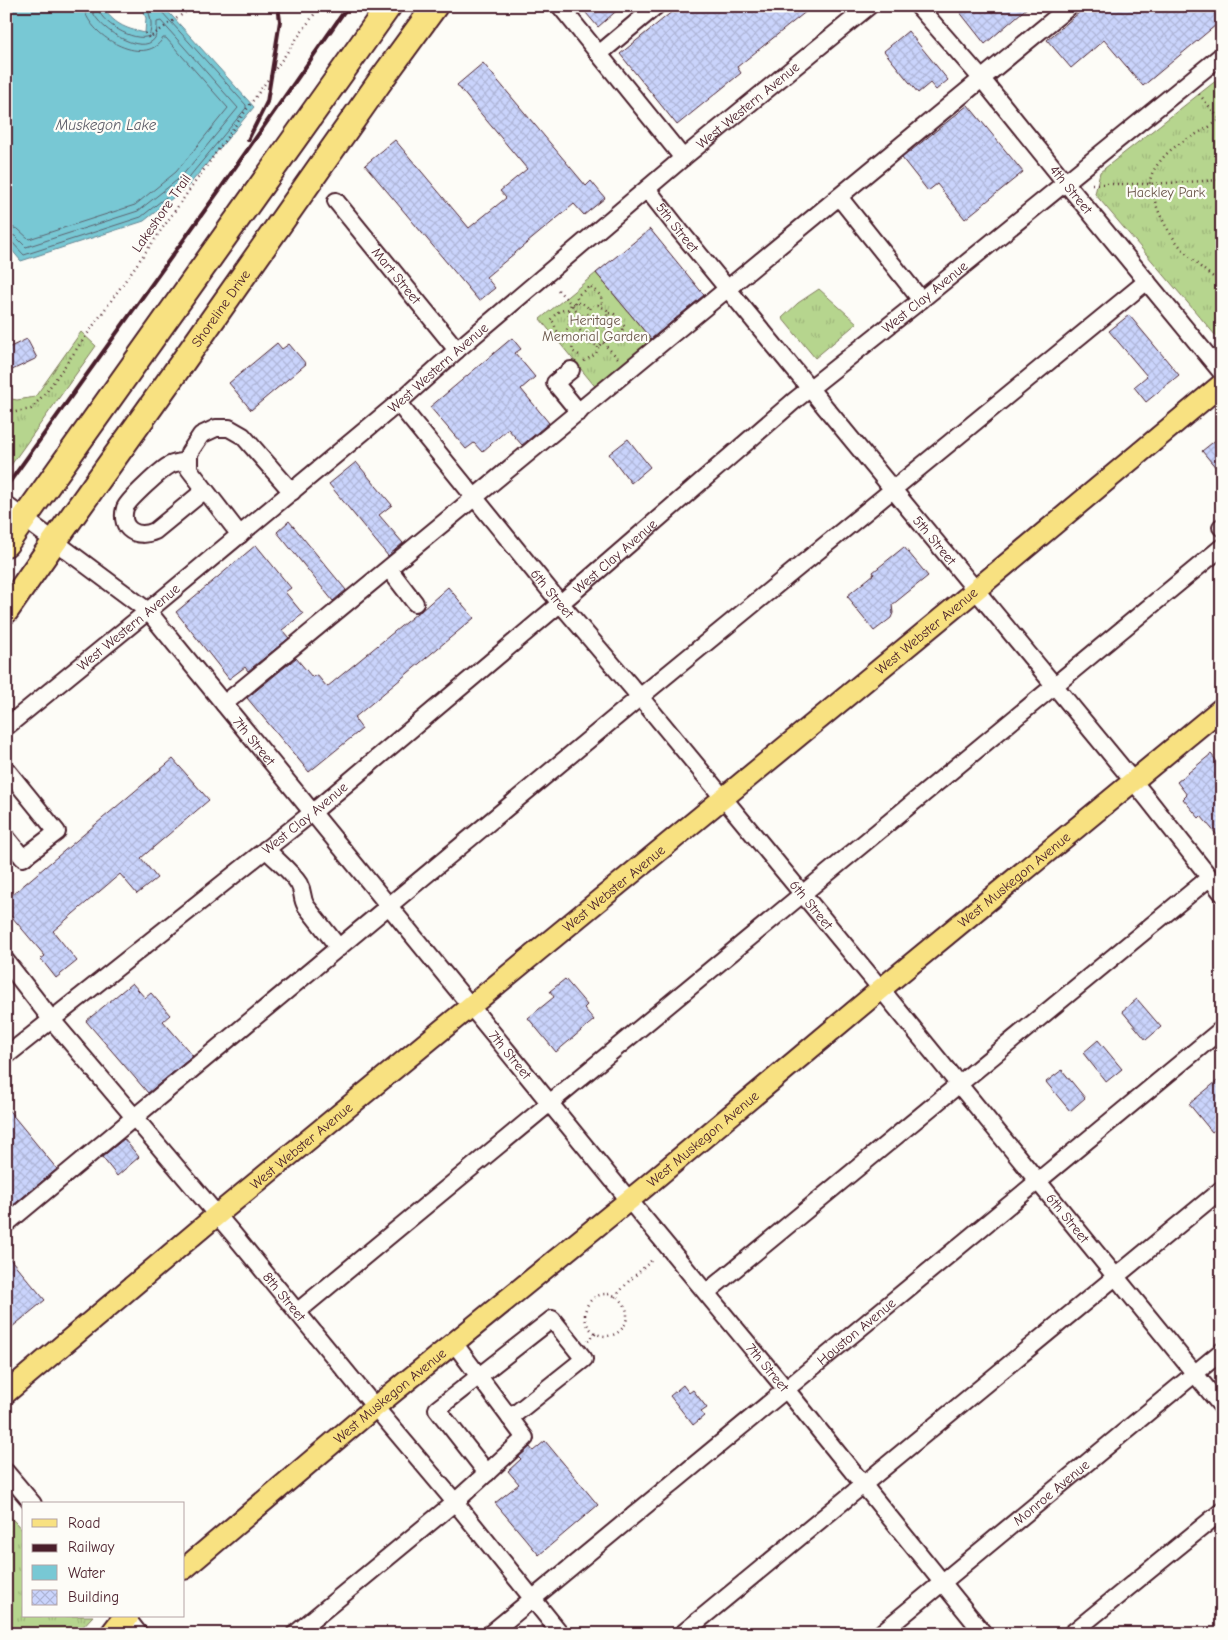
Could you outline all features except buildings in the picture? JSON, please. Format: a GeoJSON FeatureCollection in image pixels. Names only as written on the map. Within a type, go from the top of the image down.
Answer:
{"type":"FeatureCollection","features":[{"type":"Feature","properties":{"kind":"highway"},"geometry":{"type":"LineString","coordinates":[[6,544],[15,512],[389,6]]}},
{"type":"Feature","properties":{"kind":"highway","name":"Shoreline Drive"},"geometry":{"type":"LineString","coordinates":[[6,611],[435,6]]}},
{"type":"Feature","properties":{"kind":"main road","name":"West Webster Avenue"},"geometry":{"type":"LineString","coordinates":[[6,1393],[217,1215],[1222,384]]}},
{"type":"Feature","properties":{"kind":"main road","name":"West Muskegon Avenue"},"geometry":{"type":"LineString","coordinates":[[185,1568],[375,1407],[1222,708]]}},
{"type":"Feature","properties":{"kind":"street"},"geometry":{"type":"LineString","coordinates":[[560,6],[683,158]]}},
{"type":"Feature","properties":{"kind":"street"},"geometry":{"type":"LineString","coordinates":[[599,54],[656,6]]}},
{"type":"Feature","properties":{"kind":"street","name":"West Western Avenue"},"geometry":{"type":"LineString","coordinates":[[6,727],[292,492],[683,158],[869,6]]}},
{"type":"Feature","properties":{"kind":"street","name":"4th Street"},"geometry":{"type":"LineString","coordinates":[[918,6],[982,78],[1222,373]]}},
{"type":"Feature","properties":{"kind":"street"},"geometry":{"type":"LineString","coordinates":[[224,704],[1070,6]]}},
{"type":"Feature","properties":{"kind":"street","name":"West Clay Avenue"},"geometry":{"type":"LineString","coordinates":[[6,1056],[313,812],[810,388],[921,300],[1222,54]]}},
{"type":"Feature","properties":{"kind":"street","name":"5th Street"},"geometry":{"type":"LineString","coordinates":[[648,189],[1222,893]]}},
{"type":"Feature","properties":{"kind":"street"},"geometry":{"type":"LineString","coordinates":[[839,197],[921,300]]}},
{"type":"Feature","properties":{"kind":"street","name":"Mart Street"},"geometry":{"type":"LineString","coordinates":[[336,201],[457,350]]}},
{"type":"Feature","properties":{"kind":"street"},"geometry":{"type":"LineString","coordinates":[[6,1224],[640,697],[1147,281]]}},
{"type":"Feature","properties":{"kind":"street"},"geometry":{"type":"LineString","coordinates":[[571,370],[555,383],[579,412]]}},
{"type":"Feature","properties":{"kind":"street","name":"6th Street"},"geometry":{"type":"LineString","coordinates":[[398,403],[560,603],[881,989],[1222,1407]]}},
{"type":"Feature","properties":{"kind":"street"},"geometry":{"type":"LineString","coordinates":[[240,535],[189,469],[189,453],[201,435],[216,428],[229,428],[244,436],[292,492]]}},
{"type":"Feature","properties":{"kind":"street"},"geometry":{"type":"LineString","coordinates":[[189,460],[169,466],[130,500],[125,507],[126,524],[131,531],[147,535],[155,531],[205,490]]}},
{"type":"Feature","properties":{"kind":"street","name":"7th Street"},"geometry":{"type":"LineString","coordinates":[[15,512],[148,612],[786,1389],[942,1582],[972,1626],[984,1634]]}},
{"type":"Feature","properties":{"kind":"street"},"geometry":{"type":"LineString","coordinates":[[297,1312],[1222,547]]}},
{"type":"Feature","properties":{"kind":"street"},"geometry":{"type":"LineString","coordinates":[[389,569],[415,603]]}},
{"type":"Feature","properties":{"kind":"street"},"geometry":{"type":"LineString","coordinates":[[6,769],[57,832],[23,858],[6,837]]}},
{"type":"Feature","properties":{"kind":"street"},"geometry":{"type":"LineString","coordinates":[[266,849],[297,882],[302,890],[302,900],[339,948]]}},
{"type":"Feature","properties":{"kind":"street"},"geometry":{"type":"LineString","coordinates":[[707,1292],[1209,878]]}},
{"type":"Feature","properties":{"kind":"street","name":"8th Street"},"geometry":{"type":"LineString","coordinates":[[6,961],[51,1019],[217,1215],[455,1502],[561,1634]]}},
{"type":"Feature","properties":{"kind":"street","name":"Houston Avenue"},"geometry":{"type":"LineString","coordinates":[[490,1634],[1222,1029]]}},
{"type":"Feature","properties":{"kind":"street"},"geometry":{"type":"LineString","coordinates":[[682,1634],[1222,1190]]}},
{"type":"Feature","properties":{"kind":"street"},"geometry":{"type":"LineString","coordinates":[[487,1473],[437,1409],[552,1319],[584,1359],[510,1418]]}},
{"type":"Feature","properties":{"kind":"street"},"geometry":{"type":"LineString","coordinates":[[295,1634],[455,1502],[525,1438],[454,1343]]}},
{"type":"Feature","properties":{"kind":"street","name":"Monroe Avenue"},"geometry":{"type":"LineString","coordinates":[[880,1634],[1222,1351]]}},
{"type":"Feature","properties":{"kind":"street"},"geometry":{"type":"LineString","coordinates":[[6,1472],[30,1502]]}},
{"type":"Feature","properties":{"kind":"street"},"geometry":{"type":"LineString","coordinates":[[1071,1634],[1222,1511]]}},
{"type":"Feature","properties":{"kind":"path"},"geometry":{"type":"LineString","coordinates":[[145,33],[149,38],[194,6]]}},
{"type":"Feature","properties":{"kind":"path","name":"Lakeshore Trail"},"geometry":{"type":"LineString","coordinates":[[6,414],[31,409],[38,402],[320,6]]}},
{"type":"Feature","properties":{"kind":"path"},"geometry":{"type":"LineString","coordinates":[[1199,94],[1221,120],[1190,136],[1163,158],[1152,174],[1150,184],[1159,215],[1180,247],[1222,284]]}},
{"type":"Feature","properties":{"kind":"path"},"geometry":{"type":"LineString","coordinates":[[1092,184],[1150,184],[1222,180]]}},
{"type":"Feature","properties":{"kind":"path"},"geometry":{"type":"LineString","coordinates":[[566,336],[558,333],[553,322],[550,320],[559,311],[569,308],[578,295],[590,286],[601,296],[602,305],[608,313],[607,322],[603,326]]}},
{"type":"Feature","properties":{"kind":"path"},"geometry":{"type":"LineString","coordinates":[[558,290],[573,304],[581,316]]}},
{"type":"Feature","properties":{"kind":"path"},"geometry":{"type":"LineString","coordinates":[[573,304],[585,304],[589,310]]}},
{"type":"Feature","properties":{"kind":"path"},"geometry":{"type":"LineString","coordinates":[[588,314],[589,310],[595,305],[602,305]]}},
{"type":"Feature","properties":{"kind":"path"},"geometry":{"type":"LineString","coordinates":[[569,308],[568,318],[570,322]]}},
{"type":"Feature","properties":{"kind":"path"},"geometry":{"type":"LineString","coordinates":[[606,338],[615,338],[625,327],[614,314],[608,313]]}},
{"type":"Feature","properties":{"kind":"path"},"geometry":{"type":"LineString","coordinates":[[588,314],[596,317],[598,325],[594,331],[587,333],[581,330],[578,323],[581,316],[588,314]]}},
{"type":"Feature","properties":{"kind":"path"},"geometry":{"type":"LineString","coordinates":[[570,322],[578,323]]}},
{"type":"Feature","properties":{"kind":"path"},"geometry":{"type":"LineString","coordinates":[[570,322],[567,326],[566,336],[569,341],[573,343],[584,342],[587,333]]}},
{"type":"Feature","properties":{"kind":"path"},"geometry":{"type":"LineString","coordinates":[[598,325],[603,326]]}},
{"type":"Feature","properties":{"kind":"path"},"geometry":{"type":"LineString","coordinates":[[573,343],[572,351],[581,356],[584,361],[596,354],[606,338],[605,327],[603,326]]}},
{"type":"Feature","properties":{"kind":"path"},"geometry":{"type":"LineString","coordinates":[[586,338],[591,344],[601,344],[630,370]]}},
{"type":"Feature","properties":{"kind":"path"},"geometry":{"type":"LineString","coordinates":[[615,1297],[628,1281],[652,1260]]}},
{"type":"Feature","properties":{"kind":"path"},"geometry":{"type":"LineString","coordinates":[[602,1295],[615,1297],[621,1301],[627,1312],[625,1325],[615,1334],[609,1336],[596,1333],[587,1323],[586,1316],[590,1303],[602,1295]]}},
{"type":"Feature","properties":{"kind":"green space","name":"Hackley Park"},"geometry":{"type":"Polygon","coordinates":[[[1222,76],[1222,343],[1095,194],[1100,172],[1222,76]]]}},
{"type":"Feature","properties":{"kind":"green space","name":"Heritage Memorial Garden"},"geometry":{"type":"Polygon","coordinates":[[[596,273],[656,345],[598,390],[540,319],[596,273]]]}},
{"type":"Feature","properties":{"kind":"green space"},"geometry":{"type":"Polygon","coordinates":[[[819,289],[857,323],[815,358],[782,318],[798,303],[819,289]]]}},
{"type":"Feature","properties":{"kind":"green space"},"geometry":{"type":"Polygon","coordinates":[[[81,332],[96,346],[6,472],[6,398],[17,400],[35,397],[81,332]]]}},
{"type":"Feature","properties":{"kind":"green space"},"geometry":{"type":"Polygon","coordinates":[[[6,1512],[22,1530],[22,1618],[91,1618],[76,1634],[6,1634],[6,1512]]]}},
{"type":"Feature","properties":{"kind":"water","name":"Muskegon Lake"},"geometry":{"type":"Polygon","coordinates":[[[6,6],[101,6],[120,24],[145,33],[146,18],[141,6],[163,6],[254,107],[189,185],[144,221],[21,261],[6,243],[6,6]]]}},
{"type":"Feature","properties":{"kind":"railway"},"geometry":{"type":"LineString","coordinates":[[248,140],[267,102],[280,21],[278,6]]}},
{"type":"Feature","properties":{"kind":"railway"},"geometry":{"type":"LineString","coordinates":[[6,487],[218,192],[348,6]]}}]}
